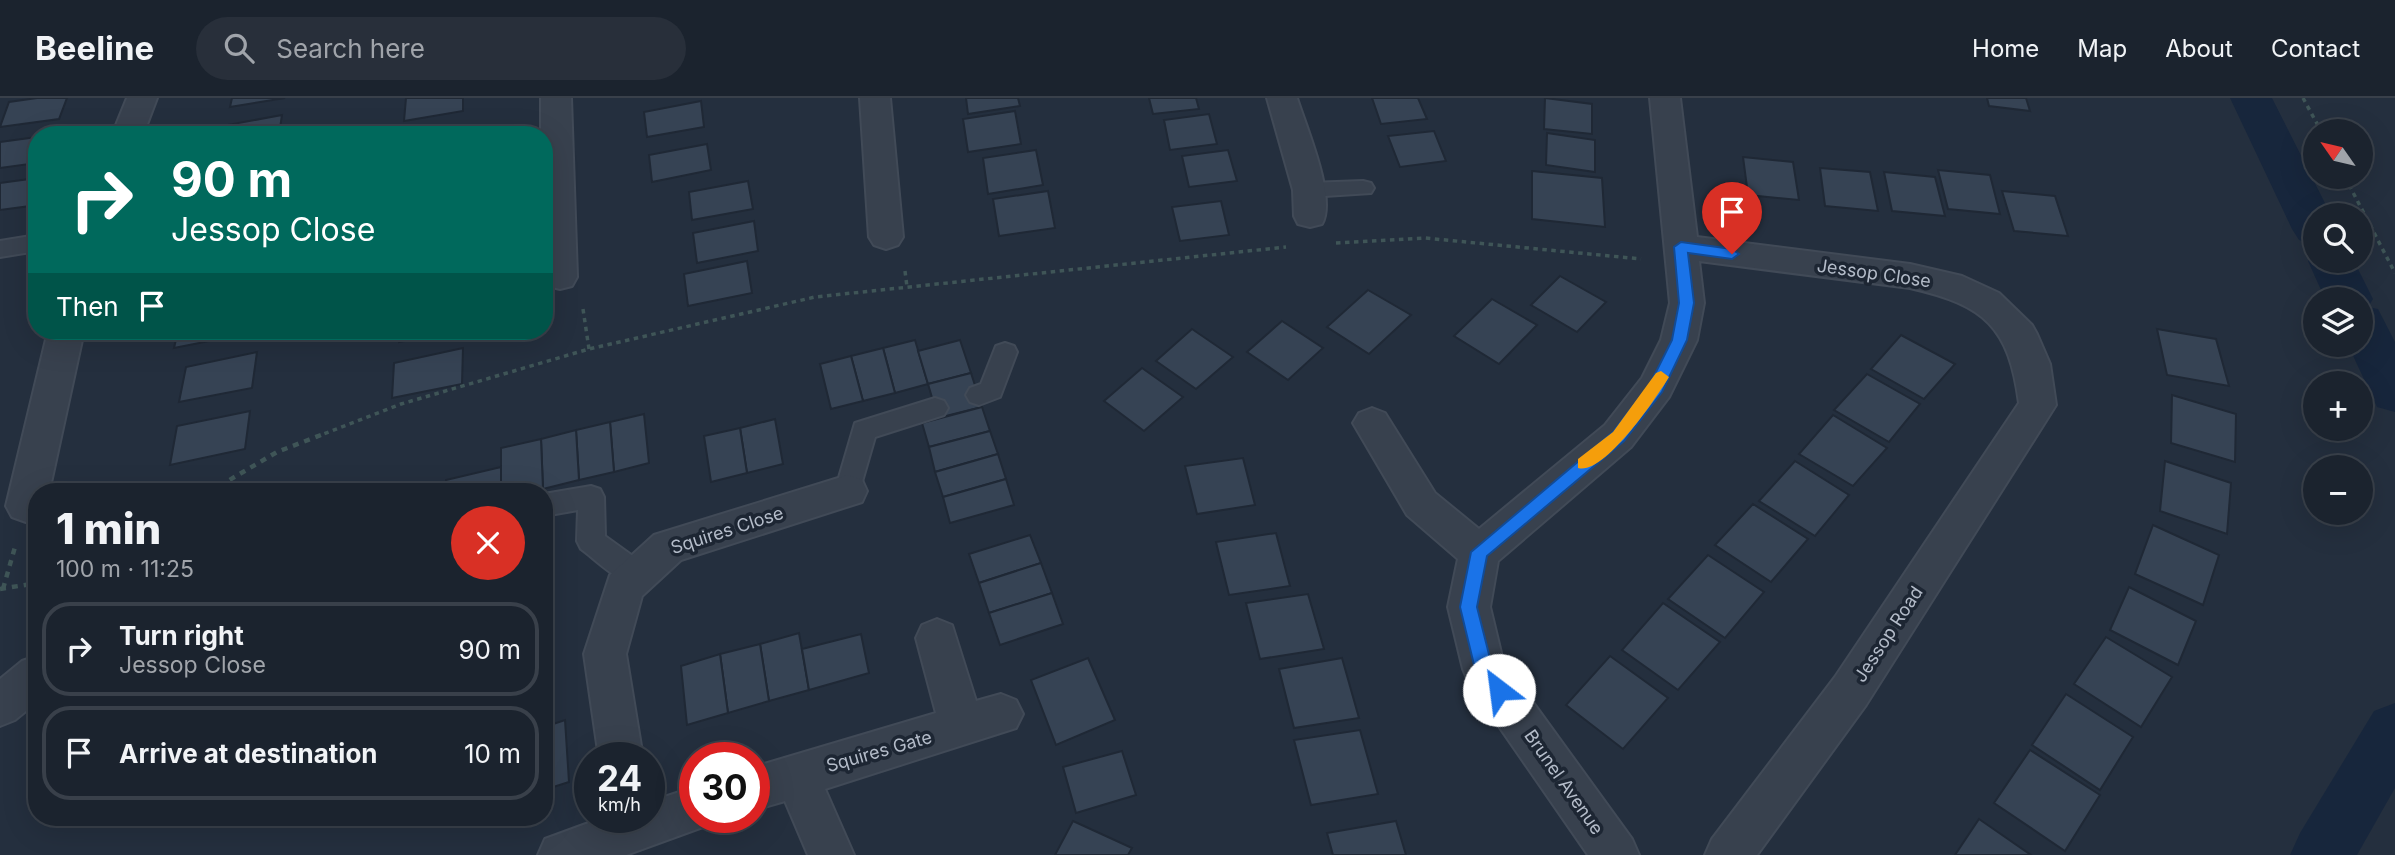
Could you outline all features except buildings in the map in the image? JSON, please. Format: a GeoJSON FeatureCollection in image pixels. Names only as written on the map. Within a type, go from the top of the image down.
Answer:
{"type":"FeatureCollection","features":[{"type":"Feature","properties":{"kind":"street"},"geometry":{"type":"LineString","coordinates":[[131,126],[142,98]]}},
{"type":"Feature","properties":{"kind":"street"},"geometry":{"type":"LineString","coordinates":[[556,98],[560,277]]}},
{"type":"Feature","properties":{"kind":"street"},"geometry":{"type":"LineString","coordinates":[[875,98],[886,237]]}},
{"type":"Feature","properties":{"kind":"street"},"geometry":{"type":"LineString","coordinates":[[1282,98],[1310,203]]}},
{"type":"Feature","properties":{"kind":"street"},"geometry":{"type":"LineString","coordinates":[[1372,423],[1421,504],[1479,552],[1619,436],[1656,387],[1679,340],[1687,303],[1665,98]]}},
{"type":"Feature","properties":{"kind":"street","name":"Jessop Close"},"geometry":{"type":"LineString","coordinates":[[1682,257],[1910,276],[1950,285],[1987,302],[2019,334],[2032,364],[2038,405]]}},
{"type":"Feature","properties":{"kind":"street"},"geometry":{"type":"LineString","coordinates":[[31,483],[64,340]]}},
{"type":"Feature","properties":{"kind":"street","name":"Jessop Road"},"geometry":{"type":"LineString","coordinates":[[1728,855],[1775,798],[1861,677],[2038,405]]}},
{"type":"Feature","properties":{"kind":"street","name":"Squires Close"},"geometry":{"type":"LineString","coordinates":[[619,742],[605,654],[624,587],[668,547],[848,491]]}},
{"type":"Feature","properties":{"kind":"street"},"geometry":{"type":"LineString","coordinates":[[26,506],[28,497]]}},
{"type":"Feature","properties":{"kind":"street","name":"Brunel Avenue"},"geometry":{"type":"LineString","coordinates":[[1479,552],[1469,607],[1484,669],[1616,855]]}},
{"type":"Feature","properties":{"kind":"street","name":"Squires Gate"},"geometry":{"type":"LineString","coordinates":[[770,784],[981,720],[937,638]]}},
{"type":"Feature","properties":{"kind":"street"},"geometry":{"type":"LineString","coordinates":[[0,706],[28,683]]}},
{"type":"Feature","properties":{"kind":"street"},"geometry":{"type":"LineString","coordinates":[[796,775],[831,855]]}},
{"type":"Feature","properties":{"kind":"street"},"geometry":{"type":"LineString","coordinates":[[561,855],[611,833]]}},
{"type":"Feature","properties":{"kind":"lane"},"geometry":{"type":"LineString","coordinates":[[1310,203],[1363,188]]}},
{"type":"Feature","properties":{"kind":"lane"},"geometry":{"type":"LineString","coordinates":[[0,249],[28,244]]}},
{"type":"Feature","properties":{"kind":"lane"},"geometry":{"type":"LineString","coordinates":[[979,395],[991,390],[1005,352]]}},
{"type":"Feature","properties":{"kind":"lane"},"geometry":{"type":"LineString","coordinates":[[848,491],[864,430],[935,408]]}},
{"type":"Feature","properties":{"kind":"lane"},"geometry":{"type":"LineString","coordinates":[[553,503],[591,496],[591,541],[638,575]]}},
{"type":"Feature","properties":{"kind":"path"},"geometry":{"type":"LineString","coordinates":[[2303,98],[2314,119]]}},
{"type":"Feature","properties":{"kind":"path"},"geometry":{"type":"LineString","coordinates":[[2351,189],[2395,273]]}},
{"type":"Feature","properties":{"kind":"path"},"geometry":{"type":"LineString","coordinates":[[1324,244],[1425,239],[1682,257]]}},
{"type":"Feature","properties":{"kind":"path"},"geometry":{"type":"LineString","coordinates":[[224,483],[277,452],[401,404],[589,349],[815,297],[1298,245]]}},
{"type":"Feature","properties":{"kind":"path"},"geometry":{"type":"LineString","coordinates":[[0,589],[28,584]]}},
{"type":"Feature","properties":{"kind":"waterway"},"geometry":{"type":"LineString","coordinates":[[2251,98],[2303,204]]}},
{"type":"Feature","properties":{"kind":"waterway"},"geometry":{"type":"LineString","coordinates":[[2337,273],[2343,287]]}},
{"type":"Feature","properties":{"kind":"waterway"},"geometry":{"type":"LineString","coordinates":[[2373,347],[2395,393]]}},
{"type":"Feature","properties":{"kind":"waterway"},"geometry":{"type":"LineString","coordinates":[[2322,855],[2395,731]]}},
{"type":"Feature","properties":{"kind":"slow traffic"},"geometry":{"type":"LineString","coordinates":[[1584,464],[1619,436],[1661,377]]}},
{"type":"Feature","properties":{"kind":"route"},"geometry":{"type":"LineString","coordinates":[[1499,690],[1484,669],[1469,607],[1479,552],[1619,436],[1656,387],[1679,340],[1687,303],[1681,247],[1732,254]]}}]}
